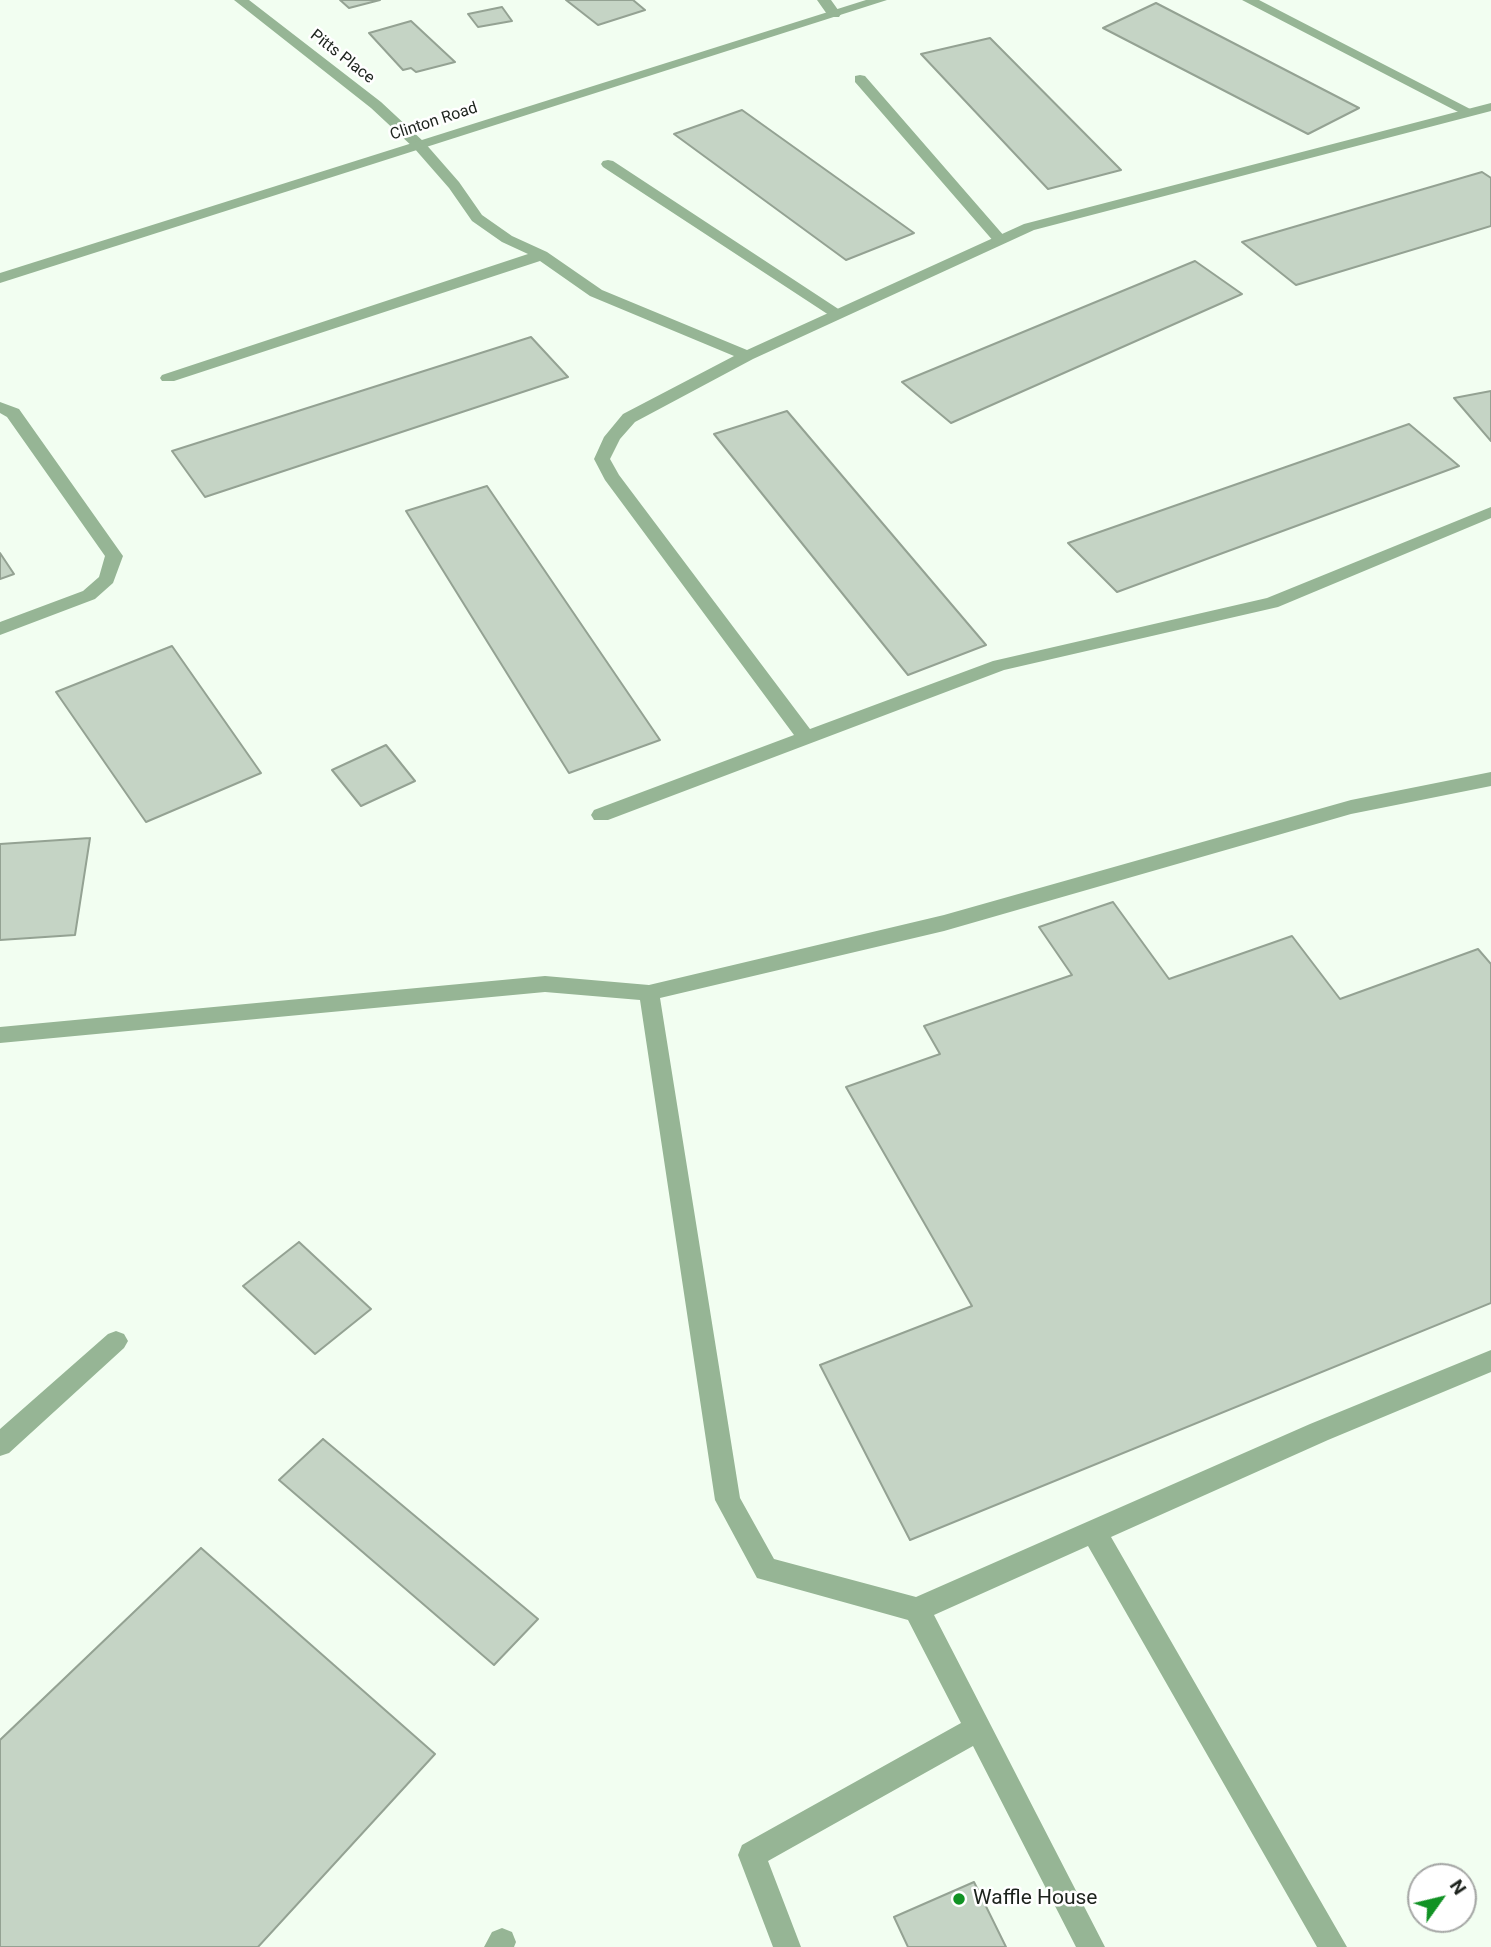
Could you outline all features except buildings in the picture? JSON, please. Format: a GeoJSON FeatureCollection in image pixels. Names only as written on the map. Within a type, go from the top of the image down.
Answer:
{"type":"FeatureCollection","features":[{"type":"Feature","properties":{"kind":"street","name":"Pitts Place"},"geometry":{"type":"LineString","coordinates":[[241,0],[376,105],[419,145],[454,185],[477,218],[507,239],[542,255],[596,293],[747,356]]}},
{"type":"Feature","properties":{"kind":"street"},"geometry":{"type":"LineString","coordinates":[[824,0],[834,14]]}},
{"type":"Feature","properties":{"kind":"street","name":"Clinton Road"},"geometry":{"type":"LineString","coordinates":[[0,278],[880,0]]}},
{"type":"Feature","properties":{"kind":"street"},"geometry":{"type":"LineString","coordinates":[[1249,0],[1469,113]]}},
{"type":"Feature","properties":{"kind":"street"},"geometry":{"type":"LineString","coordinates":[[860,79],[1000,240]]}},
{"type":"Feature","properties":{"kind":"street"},"geometry":{"type":"LineString","coordinates":[[806,738],[601,459],[611,437],[629,418],[747,356],[1028,227],[1491,107]]}},
{"type":"Feature","properties":{"kind":"street"},"geometry":{"type":"LineString","coordinates":[[608,164],[838,314]]}},
{"type":"Feature","properties":{"kind":"street"},"geometry":{"type":"LineString","coordinates":[[168,378],[542,255]]}},
{"type":"Feature","properties":{"kind":"street"},"geometry":{"type":"LineString","coordinates":[[0,408],[13,413],[114,556],[107,579],[89,595],[0,629]]}},
{"type":"Feature","properties":{"kind":"street"},"geometry":{"type":"LineString","coordinates":[[601,815],[1000,665],[1272,603],[1491,512]]}},
{"type":"Feature","properties":{"kind":"street"},"geometry":{"type":"LineString","coordinates":[[0,1035],[545,985],[649,993],[944,923],[1351,807],[1491,779]]}},
{"type":"Feature","properties":{"kind":"street"},"geometry":{"type":"LineString","coordinates":[[649,993],[729,1500],[766,1569],[917,1610],[1319,1432],[1491,1361]]}},
{"type":"Feature","properties":{"kind":"street"},"geometry":{"type":"LineString","coordinates":[[0,1445],[116,1341]]}},
{"type":"Feature","properties":{"kind":"street"},"geometry":{"type":"LineString","coordinates":[[1094,1532],[1333,1947]]}},
{"type":"Feature","properties":{"kind":"street"},"geometry":{"type":"LineString","coordinates":[[917,1610],[1091,1947]]}},
{"type":"Feature","properties":{"kind":"street"},"geometry":{"type":"LineString","coordinates":[[787,1947],[752,1855],[978,1728]]}},
{"type":"Feature","properties":{"kind":"place","name":"Waffle House"},"geometry":{"type":"Point","coordinates":[959,1899]}}]}
